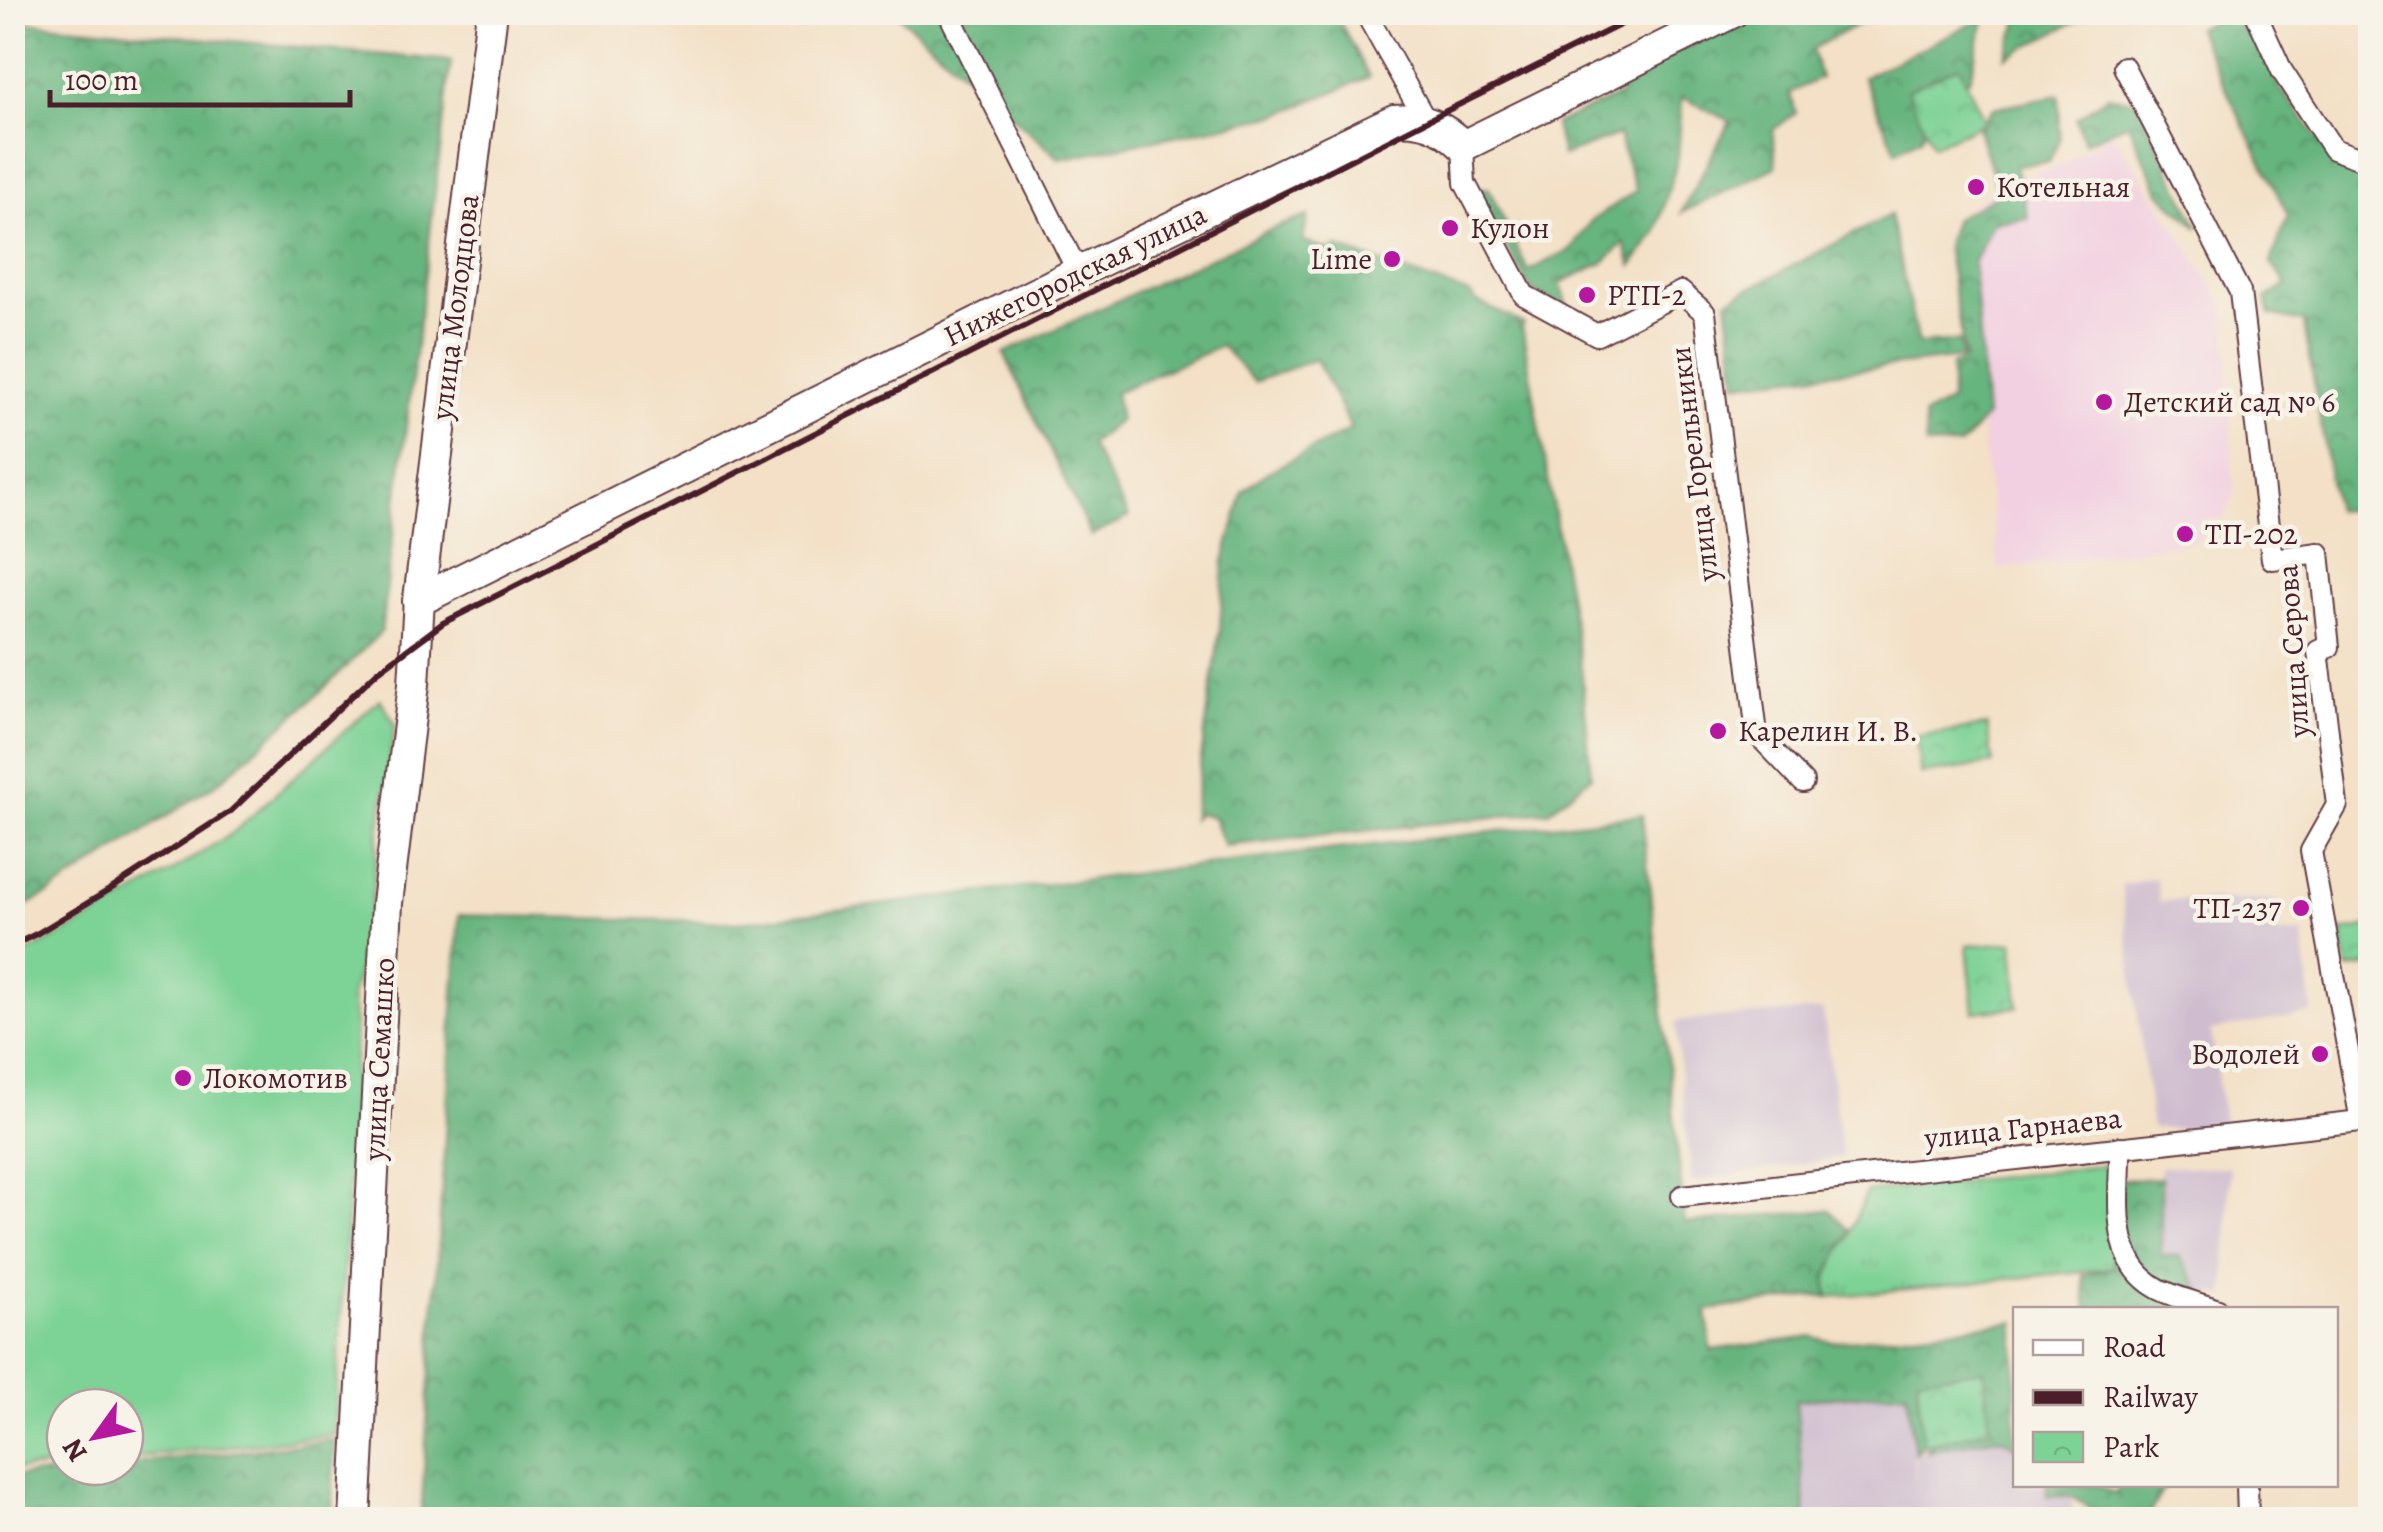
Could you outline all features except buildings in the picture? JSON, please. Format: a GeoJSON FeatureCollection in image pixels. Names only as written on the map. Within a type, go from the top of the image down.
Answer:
{"type":"FeatureCollection","features":[{"type":"Feature","properties":{"kind":"street","name":"улица Молодцова"},"geometry":{"type":"LineString","coordinates":[[418,601],[492,12]]}},
{"type":"Feature","properties":{"kind":"street"},"geometry":{"type":"LineString","coordinates":[[948,12],[1078,272]]}},
{"type":"Feature","properties":{"kind":"street"},"geometry":{"type":"LineString","coordinates":[[1365,12],[1426,121],[1448,131],[1462,146],[1733,12]]}},
{"type":"Feature","properties":{"kind":"street"},"geometry":{"type":"LineString","coordinates":[[2255,12],[2282,72],[2333,148],[2370,160]]}},
{"type":"Feature","properties":{"kind":"street","name":"улица Серова"},"geometry":{"type":"LineString","coordinates":[[2124,67],[2240,292],[2272,559],[2319,553],[2330,648],[2318,651],[2337,806],[2311,852],[2366,1120]]}},
{"type":"Feature","properties":{"kind":"street","name":"Нижегородская улица"},"geometry":{"type":"LineString","coordinates":[[418,601],[1078,272],[1394,120],[1426,121]]}},
{"type":"Feature","properties":{"kind":"street","name":"улица Горельники"},"geometry":{"type":"LineString","coordinates":[[1462,146],[1465,183],[1524,295],[1597,335],[1681,292],[1706,313],[1756,734],[1803,782]]}},
{"type":"Feature","properties":{"kind":"street","name":"улица Семашко"},"geometry":{"type":"LineString","coordinates":[[354,1520],[387,903],[414,684],[418,601]]}},
{"type":"Feature","properties":{"kind":"street","name":"улица Гарнаева"},"geometry":{"type":"LineString","coordinates":[[1682,1196],[2366,1120]]}},
{"type":"Feature","properties":{"kind":"street"},"geometry":{"type":"LineString","coordinates":[[2120,1147],[2121,1242],[2131,1268],[2157,1288],[2210,1307]]}},
{"type":"Feature","properties":{"kind":"street"},"geometry":{"type":"LineString","coordinates":[[2247,1487],[2248,1520]]}},
{"type":"Feature","properties":{"kind":"shaded area","name":"Детский сад № 6"},"geometry":{"type":"Polygon","coordinates":[[[2113,134],[2226,310],[2234,495],[2224,518],[2198,521],[2201,541],[1999,569],[1956,230],[1972,205],[2001,183],[2055,168],[2113,134]]]}},
{"type":"Feature","properties":{"kind":"shaded area"},"geometry":{"type":"Polygon","coordinates":[[[2156,878],[2160,903],[2274,900],[2276,934],[2303,933],[2312,1013],[2211,1031],[2225,1129],[2152,1128],[2121,885],[2156,878]]]}},
{"type":"Feature","properties":{"kind":"shaded area"},"geometry":{"type":"Polygon","coordinates":[[[1823,1010],[1842,1157],[1692,1182],[1675,1021],[1823,1010]]]}},
{"type":"Feature","properties":{"kind":"shaded area"},"geometry":{"type":"Polygon","coordinates":[[[2160,1167],[2230,1167],[2225,1295],[2199,1294],[2160,1259],[2160,1167]]]}},
{"type":"Feature","properties":{"kind":"shaded area"},"geometry":{"type":"Polygon","coordinates":[[[1907,1390],[1917,1495],[1915,1454],[1996,1437],[2013,1445],[2013,1487],[2047,1487],[2047,1496],[2072,1496],[2072,1519],[1806,1519],[1796,1400],[1907,1390]]]}},
{"type":"Feature","properties":{"kind":"green space"},"geometry":{"type":"Polygon","coordinates":[[[2021,12],[2093,13],[2006,57],[2021,12]]]}},
{"type":"Feature","properties":{"kind":"green space"},"geometry":{"type":"Polygon","coordinates":[[[896,13],[1335,13],[1369,77],[1278,115],[1060,159],[896,13]]]}},
{"type":"Feature","properties":{"kind":"green space"},"geometry":{"type":"Polygon","coordinates":[[[1757,13],[1879,13],[1812,49],[1820,78],[1790,93],[1796,113],[1773,130],[1776,167],[1681,213],[1730,121],[1682,97],[1678,157],[1656,233],[1632,266],[1624,243],[1603,263],[1560,283],[1568,310],[1530,289],[1474,187],[1489,189],[1528,271],[1571,249],[1591,221],[1636,191],[1618,135],[1562,156],[1555,124],[1620,95],[1626,76],[1757,13]]]}},
{"type":"Feature","properties":{"kind":"green space"},"geometry":{"type":"Polygon","coordinates":[[[2234,13],[2248,13],[2280,88],[2322,143],[2370,168],[2370,511],[2335,510],[2304,322],[2270,315],[2266,299],[2287,285],[2271,263],[2288,215],[2196,28],[2234,13]]]}},
{"type":"Feature","properties":{"kind":"green space"},"geometry":{"type":"Polygon","coordinates":[[[1985,17],[1970,78],[1931,96],[1921,138],[1896,151],[1863,77],[1985,17]]]}},
{"type":"Feature","properties":{"kind":"green space"},"geometry":{"type":"Polygon","coordinates":[[[13,21],[451,61],[381,632],[220,781],[49,894],[13,912],[13,21]]]}},
{"type":"Feature","properties":{"kind":"green space"},"geometry":{"type":"Polygon","coordinates":[[[1959,66],[1985,122],[1933,146],[1907,90],[1959,66]]]}},
{"type":"Feature","properties":{"kind":"green space"},"geometry":{"type":"Polygon","coordinates":[[[2059,95],[2060,140],[2048,162],[2015,165],[2028,218],[1993,222],[1973,263],[1986,416],[1960,446],[1926,446],[1924,416],[1951,401],[1951,366],[1965,359],[1946,245],[1955,218],[1999,194],[1978,130],[1993,108],[2059,95]]]}},
{"type":"Feature","properties":{"kind":"green space"},"geometry":{"type":"Polygon","coordinates":[[[2108,95],[2137,102],[2199,228],[2161,194],[2128,123],[2084,142],[2076,119],[2108,95]]]}},
{"type":"Feature","properties":{"kind":"green space"},"geometry":{"type":"Polygon","coordinates":[[[1890,215],[1918,344],[1959,341],[1962,358],[1737,383],[1727,300],[1890,215]]]}},
{"type":"Feature","properties":{"kind":"green space"},"geometry":{"type":"Polygon","coordinates":[[[1308,216],[1303,241],[1333,252],[1336,247],[1470,294],[1476,301],[1524,324],[1582,675],[1591,776],[1549,811],[1224,846],[1213,817],[1198,813],[1192,820],[1220,630],[1224,561],[1243,492],[1266,473],[1351,429],[1316,359],[1254,382],[1221,346],[1115,392],[1120,420],[1090,444],[1129,517],[1091,536],[1004,353],[1308,216]]]}},
{"type":"Feature","properties":{"kind":"green space","name":"Локомотив"},"geometry":{"type":"Polygon","coordinates":[[[380,699],[395,724],[367,938],[351,997],[355,1023],[352,1133],[334,1435],[145,1456],[145,1387],[45,1387],[45,1467],[13,1470],[13,960],[168,874],[234,832],[380,699]]]}},
{"type":"Feature","properties":{"kind":"green space"},"geometry":{"type":"Polygon","coordinates":[[[1987,726],[1993,764],[1921,774],[1916,736],[1987,726]]]}},
{"type":"Feature","properties":{"kind":"green space"},"geometry":{"type":"Polygon","coordinates":[[[1642,815],[1685,1223],[1830,1210],[1850,1232],[1826,1278],[1829,1297],[1707,1310],[1711,1350],[1813,1337],[1833,1342],[2013,1322],[2013,1445],[1996,1437],[1927,1451],[1930,1444],[1990,1429],[1984,1371],[1918,1379],[1923,1445],[1915,1454],[1907,1391],[1796,1400],[1806,1519],[421,1520],[459,915],[739,922],[1642,815]]]}},
{"type":"Feature","properties":{"kind":"green space"},"geometry":{"type":"Polygon","coordinates":[[[2370,926],[2370,965],[2348,969],[2341,931],[2370,926]]]}},
{"type":"Feature","properties":{"kind":"green space"},"geometry":{"type":"Polygon","coordinates":[[[2013,942],[2018,1007],[1974,1012],[1967,946],[2013,942]]]}},
{"type":"Feature","properties":{"kind":"green space"},"geometry":{"type":"Polygon","coordinates":[[[2109,1165],[2114,1268],[1829,1297],[1826,1278],[1867,1192],[2109,1165]]]}},
{"type":"Feature","properties":{"kind":"green space"},"geometry":{"type":"Polygon","coordinates":[[[2161,1178],[2161,1256],[2180,1256],[2201,1291],[2197,1307],[2087,1307],[2083,1275],[2113,1268],[2110,1181],[2161,1178]]]}},
{"type":"Feature","properties":{"kind":"green space"},"geometry":{"type":"Polygon","coordinates":[[[1984,1370],[1990,1429],[1923,1445],[1917,1378],[1984,1370]]]}},
{"type":"Feature","properties":{"kind":"green space"},"geometry":{"type":"Polygon","coordinates":[[[335,1440],[332,1519],[13,1519],[13,1477],[45,1473],[45,1487],[145,1487],[145,1462],[335,1440]]]}},
{"type":"Feature","properties":{"kind":"green space"},"geometry":{"type":"Polygon","coordinates":[[[2047,1487],[2103,1487],[2115,1494],[2120,1487],[2164,1488],[2146,1519],[2107,1519],[2072,1496],[2047,1496],[2047,1487]]]}},
{"type":"Feature","properties":{"kind":"railway"},"geometry":{"type":"LineString","coordinates":[[12,946],[114,887],[231,811],[377,672],[443,623],[1646,12]]}},
{"type":"Feature","properties":{"kind":"place","name":"Котельная"},"geometry":{"type":"Point","coordinates":[1976,187]}},
{"type":"Feature","properties":{"kind":"place","name":"Кулон"},"geometry":{"type":"Point","coordinates":[1450,228]}},
{"type":"Feature","properties":{"kind":"place","name":"Lime"},"geometry":{"type":"Point","coordinates":[1392,259]}},
{"type":"Feature","properties":{"kind":"place","name":"РТП-2"},"geometry":{"type":"Point","coordinates":[1587,295]}},
{"type":"Feature","properties":{"kind":"place","name":"Детский сад № 6"},"geometry":{"type":"Point","coordinates":[2104,402]}},
{"type":"Feature","properties":{"kind":"place","name":"ТП-202"},"geometry":{"type":"Point","coordinates":[2185,534]}},
{"type":"Feature","properties":{"kind":"place","name":"Карелин И. В."},"geometry":{"type":"Point","coordinates":[1718,731]}},
{"type":"Feature","properties":{"kind":"place","name":"ТП-237"},"geometry":{"type":"Point","coordinates":[2301,908]}},
{"type":"Feature","properties":{"kind":"place","name":"Водолей"},"geometry":{"type":"Point","coordinates":[2320,1054]}},
{"type":"Feature","properties":{"kind":"place","name":"Локомотив"},"geometry":{"type":"Point","coordinates":[183,1078]}}]}
